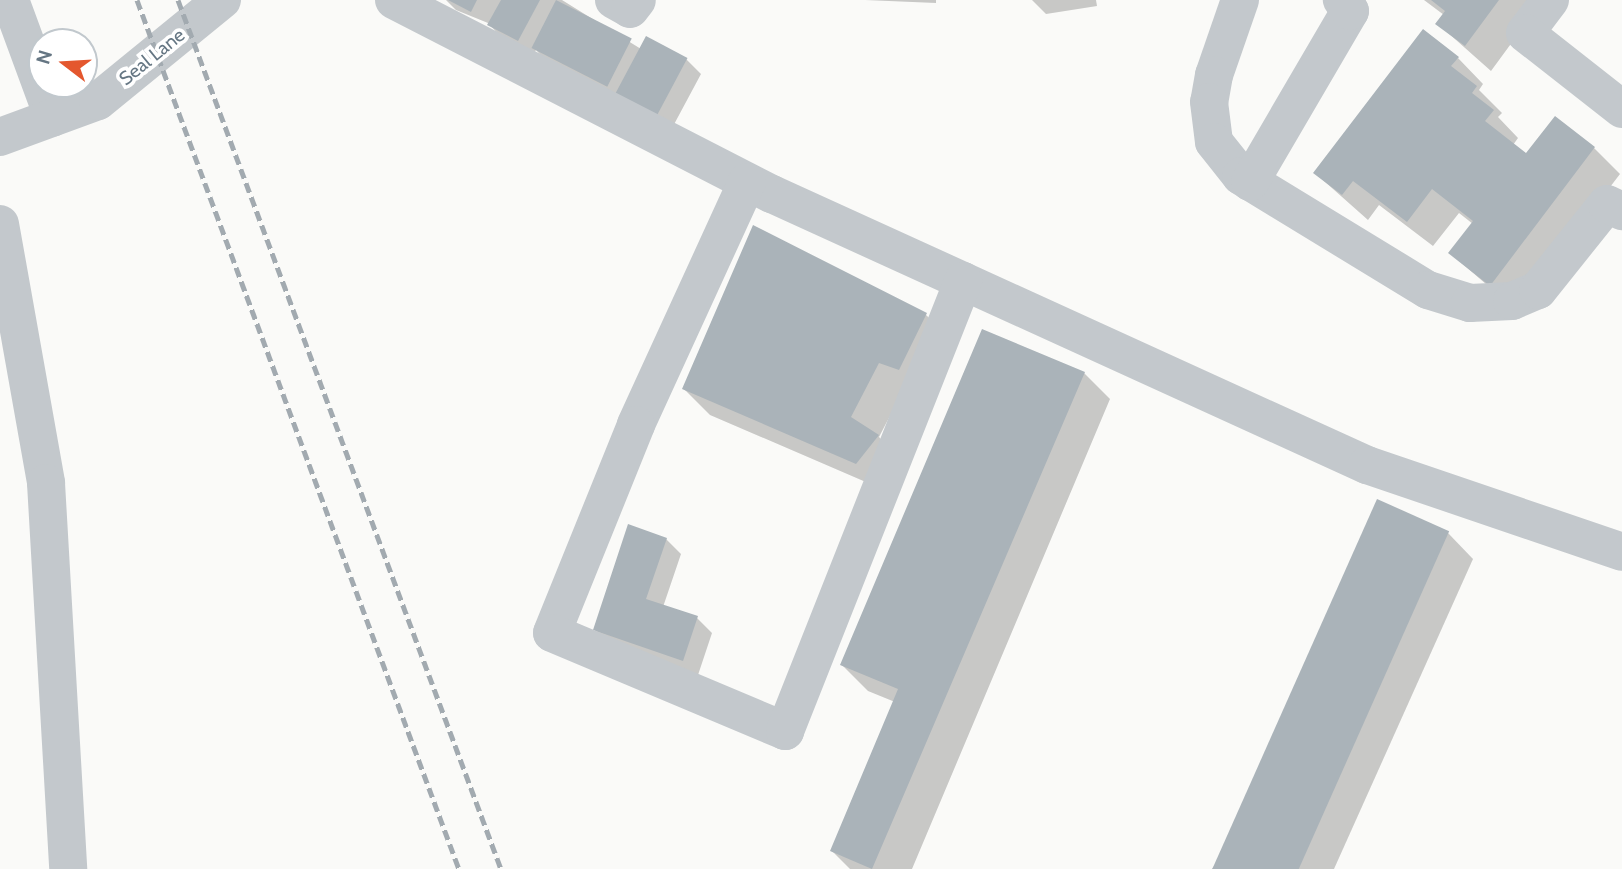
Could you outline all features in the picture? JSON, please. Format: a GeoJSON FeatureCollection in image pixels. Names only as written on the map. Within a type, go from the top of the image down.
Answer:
{"type":"FeatureCollection","features":[{"type":"Feature","properties":{"kind":"street"},"geometry":{"type":"LineString","coordinates":[[10,0],[53,117]]}},
{"type":"Feature","properties":{"kind":"street","name":"Seal Lane"},"geometry":{"type":"LineString","coordinates":[[0,136],[98,101],[222,0]]}},
{"type":"Feature","properties":{"kind":"street"},"geometry":{"type":"LineString","coordinates":[[394,0],[747,182],[1367,465],[1622,552]]}},
{"type":"Feature","properties":{"kind":"street"},"geometry":{"type":"LineString","coordinates":[[614,0],[630,9],[637,0]]}},
{"type":"Feature","properties":{"kind":"street"},"geometry":{"type":"LineString","coordinates":[[1240,0],[1209,102],[1214,142],[1250,182],[1428,290],[1470,303],[1512,302],[1538,290],[1617,199]]}},
{"type":"Feature","properties":{"kind":"street"},"geometry":{"type":"LineString","coordinates":[[1250,182],[1350,11],[1342,0]]}},
{"type":"Feature","properties":{"kind":"street"},"geometry":{"type":"LineString","coordinates":[[1550,0],[1525,33],[1622,109]]}},
{"type":"Feature","properties":{"kind":"street"},"geometry":{"type":"LineString","coordinates":[[747,182],[636,425],[552,633],[785,731],[963,281]]}},
{"type":"Feature","properties":{"kind":"street"},"geometry":{"type":"LineString","coordinates":[[0,224],[46,482],[68,869]]}},
{"type":"Feature","properties":{"kind":"building"},"geometry":{"type":"Polygon","coordinates":[[[448,0],[477,0],[471,12],[448,0]]]}},
{"type":"Feature","properties":{"kind":"building"},"geometry":{"type":"Polygon","coordinates":[[[501,0],[540,0],[518,41],[487,25],[501,0]]]}},
{"type":"Feature","properties":{"kind":"building"},"geometry":{"type":"Polygon","coordinates":[[[556,0],[632,39],[607,87],[531,48],[556,0]]]}},
{"type":"Feature","properties":{"kind":"building"},"geometry":{"type":"Polygon","coordinates":[[[1431,0],[1499,0],[1465,46],[1435,24],[1445,11],[1431,0]]]}},
{"type":"Feature","properties":{"kind":"building"},"geometry":{"type":"Polygon","coordinates":[[[1423,29],[1459,57],[1451,66],[1477,86],[1472,93],[1494,110],[1485,121],[1526,153],[1555,116],[1595,147],[1490,286],[1448,253],[1473,221],[1432,189],[1407,222],[1353,181],[1342,195],[1313,173],[1423,29]]]}},
{"type":"Feature","properties":{"kind":"building"},"geometry":{"type":"Polygon","coordinates":[[[646,36],[687,58],[657,116],[615,94],[646,36]]]}},
{"type":"Feature","properties":{"kind":"building"},"geometry":{"type":"Polygon","coordinates":[[[753,225],[927,313],[899,370],[879,363],[851,417],[879,435],[856,464],[682,389],[753,225]]]}},
{"type":"Feature","properties":{"kind":"building"},"geometry":{"type":"Polygon","coordinates":[[[982,329],[1085,372],[872,869],[830,851],[898,689],[840,665],[982,329]]]}},
{"type":"Feature","properties":{"kind":"building"},"geometry":{"type":"Polygon","coordinates":[[[1377,499],[1449,531],[1299,869],[1212,869],[1377,499]]]}},
{"type":"Feature","properties":{"kind":"building"},"geometry":{"type":"Polygon","coordinates":[[[628,524],[667,538],[646,599],[698,616],[683,661],[593,630],[628,524]]]}},
{"type":"Feature","properties":{"kind":"railway"},"geometry":{"type":"LineString","coordinates":[[137,0],[459,869]]}},
{"type":"Feature","properties":{"kind":"railway"},"geometry":{"type":"LineString","coordinates":[[178,0],[501,869]]}}]}
